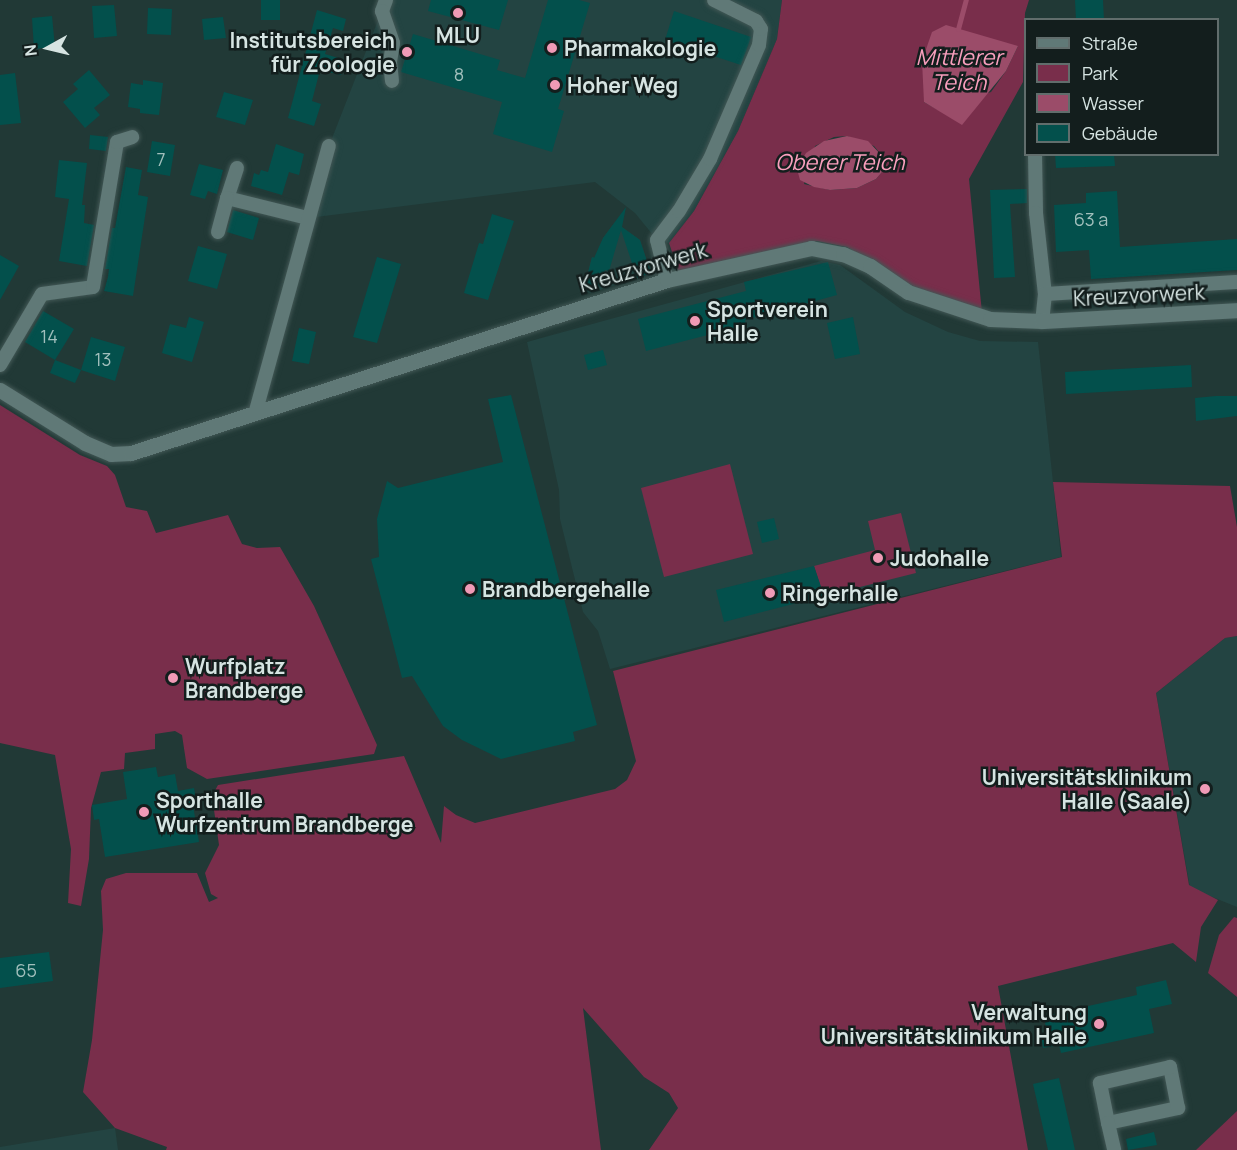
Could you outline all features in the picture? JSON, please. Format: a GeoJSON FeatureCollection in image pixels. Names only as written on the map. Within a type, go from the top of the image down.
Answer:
{"type":"FeatureCollection","features":[{"type":"Feature","properties":{"kind":"street"},"geometry":{"type":"LineString","coordinates":[[386,0],[382,11],[393,43],[390,62],[392,81]]}},
{"type":"Feature","properties":{"kind":"street"},"geometry":{"type":"LineString","coordinates":[[667,279],[657,240],[679,212],[710,159],[759,45],[761,29],[756,21],[714,0]]}},
{"type":"Feature","properties":{"kind":"street"},"geometry":{"type":"LineString","coordinates":[[0,365],[42,294],[93,287],[117,142],[132,137]]}},
{"type":"Feature","properties":{"kind":"street"},"geometry":{"type":"LineString","coordinates":[[255,414],[329,146]]}},
{"type":"Feature","properties":{"kind":"street","name":"Kreuzvorwerk"},"geometry":{"type":"LineString","coordinates":[[1035,156],[1036,213],[1045,294],[1042,321]]}},
{"type":"Feature","properties":{"kind":"street"},"geometry":{"type":"LineString","coordinates":[[218,232],[237,168]]}},
{"type":"Feature","properties":{"kind":"street"},"geometry":{"type":"LineString","coordinates":[[227,198],[308,218]]}},
{"type":"Feature","properties":{"kind":"street","name":"Kreuzvorwerk"},"geometry":{"type":"LineString","coordinates":[[0,390],[85,443],[111,454],[131,453],[667,279],[811,248],[843,254],[870,266],[896,284],[927,299],[990,319],[1042,321],[1237,310]]}},
{"type":"Feature","properties":{"kind":"street","name":"Kreuzvorwerk"},"geometry":{"type":"LineString","coordinates":[[1045,294],[1237,282]]}},
{"type":"Feature","properties":{"kind":"street"},"geometry":{"type":"LineString","coordinates":[[1108,1123],[1178,1108],[1170,1067],[1100,1083],[1108,1123],[1114,1150]]}},
{"type":"Feature","properties":{"kind":"shaded area","name":"Hoher Weg"},"geometry":{"type":"Polygon","coordinates":[[[386,0],[782,0],[777,39],[738,131],[694,211],[669,243],[657,240],[635,213],[595,182],[308,218],[329,146],[386,0]]]}},
{"type":"Feature","properties":{"kind":"shaded area"},"geometry":{"type":"Polygon","coordinates":[[[615,222],[640,240],[651,273],[591,293],[583,291],[592,257],[595,258],[603,238],[615,222]]]}},
{"type":"Feature","properties":{"kind":"shaded area"},"geometry":{"type":"Polygon","coordinates":[[[821,261],[840,265],[905,312],[948,332],[980,341],[1038,342],[1061,557],[610,669],[598,631],[583,612],[560,519],[559,490],[527,342],[821,261]]]}},
{"type":"Feature","properties":{"kind":"shaded area","name":"Universitätsklinikum Halle (Saale)"},"geometry":{"type":"Polygon","coordinates":[[[1237,636],[1237,907],[1190,888],[1156,693],[1225,638],[1237,636]]]}},
{"type":"Feature","properties":{"kind":"shaded area"},"geometry":{"type":"Polygon","coordinates":[[[115,1128],[118,1150],[0,1150],[0,1147],[115,1128]]]}},
{"type":"Feature","properties":{"kind":"green space"},"geometry":{"type":"Polygon","coordinates":[[[782,0],[1029,0],[1024,18],[1023,82],[969,179],[982,313],[918,291],[847,247],[817,241],[679,273],[669,243],[694,211],[738,131],[777,39],[782,0]],[[1018,46],[924,102],[938,110],[991,92],[1006,71],[1018,46]],[[847,136],[834,137],[815,146],[804,184],[830,190],[857,188],[876,179],[882,172],[883,157],[874,146],[847,136]]]}},
{"type":"Feature","properties":{"kind":"green space","name":"Wurfplatz Brandberge"},"geometry":{"type":"Polygon","coordinates":[[[0,405],[80,455],[107,466],[115,475],[126,507],[147,511],[156,533],[228,515],[242,544],[257,548],[280,547],[314,606],[377,745],[374,754],[207,779],[187,768],[182,735],[175,731],[155,734],[155,749],[125,753],[124,769],[101,772],[91,808],[89,859],[81,906],[68,903],[71,849],[55,755],[0,743],[0,405]]]}},
{"type":"Feature","properties":{"kind":"green space"},"geometry":{"type":"Polygon","coordinates":[[[730,464],[753,554],[664,577],[641,488],[730,464]]]}},
{"type":"Feature","properties":{"kind":"green space"},"geometry":{"type":"Polygon","coordinates":[[[1053,482],[1230,486],[1237,527],[1237,636],[1225,638],[1156,693],[1189,885],[1218,900],[1201,927],[1196,962],[1173,943],[998,986],[1028,1150],[649,1150],[678,1108],[669,1093],[644,1077],[583,1008],[601,1150],[166,1150],[167,1147],[115,1128],[83,1092],[92,1040],[103,930],[101,891],[106,879],[126,873],[197,873],[209,902],[218,898],[211,894],[205,873],[219,845],[212,796],[218,785],[404,756],[441,843],[444,806],[456,815],[475,823],[615,789],[627,780],[636,761],[613,671],[1062,557],[1053,482]]]}},
{"type":"Feature","properties":{"kind":"green space","name":"Judohalle"},"geometry":{"type":"Polygon","coordinates":[[[901,513],[916,573],[824,596],[814,566],[875,550],[868,521],[901,513]]]}},
{"type":"Feature","properties":{"kind":"green space"},"geometry":{"type":"Polygon","coordinates":[[[1234,917],[1237,918],[1237,997],[1208,973],[1219,935],[1234,917]]]}},
{"type":"Feature","properties":{"kind":"green space"},"geometry":{"type":"Polygon","coordinates":[[[1237,1111],[1237,1150],[1196,1150],[1237,1111]]]}},
{"type":"Feature","properties":{"kind":"water","name":"Mittlerer Teich"},"geometry":{"type":"Polygon","coordinates":[[[946,25],[1018,46],[1006,71],[962,125],[924,102],[922,61],[932,32],[946,25]]]}},
{"type":"Feature","properties":{"kind":"water","name":"Oberer Teich"},"geometry":{"type":"Polygon","coordinates":[[[847,136],[868,141],[883,157],[882,172],[876,179],[857,188],[830,190],[814,187],[800,180],[797,169],[806,153],[824,141],[847,136]]]}},
{"type":"Feature","properties":{"kind":"building"},"geometry":{"type":"Polygon","coordinates":[[[261,0],[280,0],[280,20],[261,20],[261,0]]]}},
{"type":"Feature","properties":{"kind":"building"},"geometry":{"type":"Polygon","coordinates":[[[431,0],[508,0],[499,30],[428,11],[431,0]]]}},
{"type":"Feature","properties":{"kind":"building","name":"MLU"},"geometry":{"type":"Polygon","coordinates":[[[548,0],[579,0],[590,3],[558,109],[564,111],[552,152],[493,134],[502,102],[401,72],[413,34],[500,60],[497,70],[525,78],[548,0]]]}},
{"type":"Feature","properties":{"kind":"building"},"geometry":{"type":"Polygon","coordinates":[[[1075,0],[1103,0],[1104,18],[1076,18],[1075,0]]]}},
{"type":"Feature","properties":{"kind":"building"},"geometry":{"type":"Polygon","coordinates":[[[114,5],[117,36],[94,38],[92,6],[114,5]]]}},
{"type":"Feature","properties":{"kind":"building"},"geometry":{"type":"Polygon","coordinates":[[[148,8],[172,9],[171,35],[147,34],[148,8]]]}},
{"type":"Feature","properties":{"kind":"building"},"geometry":{"type":"Polygon","coordinates":[[[317,10],[346,19],[343,31],[333,28],[325,54],[345,60],[341,75],[320,70],[312,101],[321,104],[314,126],[288,118],[317,10]]]}},
{"type":"Feature","properties":{"kind":"building"},"geometry":{"type":"Polygon","coordinates":[[[674,11],[751,37],[741,65],[665,40],[674,11]]]}},
{"type":"Feature","properties":{"kind":"building"},"geometry":{"type":"Polygon","coordinates":[[[52,16],[55,47],[34,49],[32,18],[52,16]]]}},
{"type":"Feature","properties":{"kind":"building"},"geometry":{"type":"Polygon","coordinates":[[[223,17],[226,38],[204,40],[202,19],[223,17]]]}},
{"type":"Feature","properties":{"kind":"building"},"geometry":{"type":"Polygon","coordinates":[[[89,70],[110,95],[94,108],[100,115],[85,128],[63,102],[78,89],[73,84],[89,70]]]}},
{"type":"Feature","properties":{"kind":"building"},"geometry":{"type":"Polygon","coordinates":[[[15,73],[21,123],[0,125],[0,75],[15,73]]]}},
{"type":"Feature","properties":{"kind":"building"},"geometry":{"type":"Polygon","coordinates":[[[143,80],[163,83],[159,115],[140,113],[140,109],[128,107],[131,83],[143,85],[143,80]]]}},
{"type":"Feature","properties":{"kind":"building"},"geometry":{"type":"Polygon","coordinates":[[[224,92],[253,100],[245,125],[216,117],[224,92]]]}},
{"type":"Feature","properties":{"kind":"building"},"geometry":{"type":"Polygon","coordinates":[[[90,135],[108,137],[106,151],[89,149],[90,135]]]}},
{"type":"Feature","properties":{"kind":"building"},"geometry":{"type":"Polygon","coordinates":[[[152,141],[175,145],[170,176],[147,172],[152,141]]]}},
{"type":"Feature","properties":{"kind":"building"},"geometry":{"type":"Polygon","coordinates":[[[276,144],[304,154],[299,175],[289,172],[282,195],[251,186],[254,173],[259,175],[261,170],[268,172],[276,144]]]}},
{"type":"Feature","properties":{"kind":"building"},"geometry":{"type":"Polygon","coordinates":[[[1055,156],[1114,156],[1115,166],[1056,168],[1055,156]]]}},
{"type":"Feature","properties":{"kind":"building"},"geometry":{"type":"Polygon","coordinates":[[[59,160],[87,163],[82,205],[85,205],[84,223],[94,225],[87,266],[59,261],[69,199],[55,197],[59,160]]]}},
{"type":"Feature","properties":{"kind":"building"},"geometry":{"type":"Polygon","coordinates":[[[199,164],[223,170],[217,194],[208,191],[205,199],[190,195],[199,164]]]}},
{"type":"Feature","properties":{"kind":"building"},"geometry":{"type":"Polygon","coordinates":[[[126,167],[142,170],[138,195],[148,197],[133,296],[104,291],[108,277],[109,269],[105,269],[112,228],[115,228],[126,167]]]}},
{"type":"Feature","properties":{"kind":"building"},"geometry":{"type":"Polygon","coordinates":[[[1027,189],[1027,203],[1010,204],[1015,277],[994,278],[990,190],[1027,189]]]}},
{"type":"Feature","properties":{"kind":"building"},"geometry":{"type":"Polygon","coordinates":[[[1117,191],[1120,247],[1237,239],[1237,270],[1091,279],[1089,250],[1056,252],[1054,205],[1086,203],[1086,193],[1117,191]]]}},
{"type":"Feature","properties":{"kind":"building"},"geometry":{"type":"Polygon","coordinates":[[[626,207],[622,227],[640,240],[651,273],[637,278],[621,230],[609,271],[605,270],[598,289],[585,285],[592,257],[594,258],[603,238],[626,207]]]}},
{"type":"Feature","properties":{"kind":"building"},"geometry":{"type":"Polygon","coordinates":[[[233,210],[259,218],[253,240],[227,232],[233,210]]]}},
{"type":"Feature","properties":{"kind":"building"},"geometry":{"type":"Polygon","coordinates":[[[492,214],[514,221],[488,300],[464,293],[479,243],[483,244],[492,214]]]}},
{"type":"Feature","properties":{"kind":"building"},"geometry":{"type":"Polygon","coordinates":[[[198,246],[227,254],[217,289],[188,281],[198,246]]]}},
{"type":"Feature","properties":{"kind":"building"},"geometry":{"type":"Polygon","coordinates":[[[0,255],[19,266],[0,300],[0,255]]]}},
{"type":"Feature","properties":{"kind":"building"},"geometry":{"type":"Polygon","coordinates":[[[377,257],[401,264],[377,343],[353,337],[377,257]]]}},
{"type":"Feature","properties":{"kind":"building"},"geometry":{"type":"Polygon","coordinates":[[[828,262],[837,295],[745,320],[746,325],[646,351],[638,319],[746,291],[744,282],[828,262]]]}},
{"type":"Feature","properties":{"kind":"building"},"geometry":{"type":"Polygon","coordinates":[[[43,311],[74,329],[55,360],[25,342],[43,311]]]}},
{"type":"Feature","properties":{"kind":"building"},"geometry":{"type":"Polygon","coordinates":[[[189,317],[204,322],[192,362],[162,353],[170,324],[186,328],[189,317]]]}},
{"type":"Feature","properties":{"kind":"building"},"geometry":{"type":"Polygon","coordinates":[[[853,317],[860,354],[835,359],[827,323],[853,317]]]}},
{"type":"Feature","properties":{"kind":"building"},"geometry":{"type":"Polygon","coordinates":[[[299,328],[316,332],[309,364],[292,361],[299,328]]]}},
{"type":"Feature","properties":{"kind":"building"},"geometry":{"type":"Polygon","coordinates":[[[91,337],[125,347],[115,381],[81,370],[91,337]]]}},
{"type":"Feature","properties":{"kind":"building"},"geometry":{"type":"Polygon","coordinates":[[[603,350],[607,365],[588,370],[584,355],[603,350]]]}},
{"type":"Feature","properties":{"kind":"building"},"geometry":{"type":"Polygon","coordinates":[[[55,360],[81,370],[75,383],[50,373],[55,360]]]}},
{"type":"Feature","properties":{"kind":"building"},"geometry":{"type":"Polygon","coordinates":[[[1191,365],[1192,387],[1066,394],[1065,372],[1191,365]]]}},
{"type":"Feature","properties":{"kind":"building","name":"Brandbergehalle"},"geometry":{"type":"Polygon","coordinates":[[[511,395],[597,725],[573,732],[575,741],[501,759],[462,740],[443,726],[412,676],[402,678],[371,559],[379,557],[377,519],[387,481],[398,488],[503,462],[488,399],[511,395]]]}},
{"type":"Feature","properties":{"kind":"building"},"geometry":{"type":"Polygon","coordinates":[[[1237,396],[1237,416],[1196,421],[1195,398],[1237,396]]]}},
{"type":"Feature","properties":{"kind":"building"},"geometry":{"type":"Polygon","coordinates":[[[774,518],[779,539],[762,543],[757,522],[774,518]]]}},
{"type":"Feature","properties":{"kind":"building","name":"Ringerhalle"},"geometry":{"type":"Polygon","coordinates":[[[814,566],[824,596],[724,622],[716,590],[814,566]]]}},
{"type":"Feature","properties":{"kind":"building","name":"Sporthalle Wurfzentrum Brandberge"},"geometry":{"type":"Polygon","coordinates":[[[156,767],[158,777],[175,774],[178,791],[194,788],[197,804],[193,805],[199,842],[105,857],[99,819],[94,820],[92,805],[127,799],[123,772],[156,767]]]}},
{"type":"Feature","properties":{"kind":"building"},"geometry":{"type":"Polygon","coordinates":[[[49,952],[53,981],[0,988],[0,958],[49,952]]]}},
{"type":"Feature","properties":{"kind":"building","name":"Verwaltung Universitätsklinikum Halle"},"geometry":{"type":"Polygon","coordinates":[[[1166,980],[1172,1004],[1149,1009],[1154,1033],[1061,1053],[1059,1045],[1043,1048],[1041,1035],[1047,1034],[1044,1016],[1137,995],[1136,987],[1166,980]]]}},
{"type":"Feature","properties":{"kind":"building"},"geometry":{"type":"Polygon","coordinates":[[[1059,1078],[1075,1150],[1048,1150],[1033,1084],[1059,1078]]]}},
{"type":"Feature","properties":{"kind":"building"},"geometry":{"type":"Polygon","coordinates":[[[1154,1132],[1157,1145],[1128,1150],[1126,1139],[1154,1132]]]}},
{"type":"Feature","properties":{"kind":"waterway"},"geometry":{"type":"LineString","coordinates":[[958,29],[966,0]]}},
{"type":"Feature","properties":{"kind":"place","name":"MLU"},"geometry":{"type":"Point","coordinates":[458,13]}},
{"type":"Feature","properties":{"kind":"place","name":"Pharmakologie"},"geometry":{"type":"Point","coordinates":[552,48]}},
{"type":"Feature","properties":{"kind":"place","name":"Institutsbereich für Zoologie"},"geometry":{"type":"Point","coordinates":[407,52]}},
{"type":"Feature","properties":{"kind":"place","name":"Hoher Weg"},"geometry":{"type":"Point","coordinates":[555,85]}},
{"type":"Feature","properties":{"kind":"place","name":"Sportverein Halle"},"geometry":{"type":"Point","coordinates":[695,321]}},
{"type":"Feature","properties":{"kind":"place","name":"Judohalle"},"geometry":{"type":"Point","coordinates":[878,558]}},
{"type":"Feature","properties":{"kind":"place","name":"Brandbergehalle"},"geometry":{"type":"Point","coordinates":[470,589]}},
{"type":"Feature","properties":{"kind":"place","name":"Ringerhalle"},"geometry":{"type":"Point","coordinates":[770,593]}},
{"type":"Feature","properties":{"kind":"place","name":"Wurfplatz Brandberge"},"geometry":{"type":"Point","coordinates":[173,678]}},
{"type":"Feature","properties":{"kind":"place","name":"Universitätsklinikum Halle (Saale)"},"geometry":{"type":"Point","coordinates":[1205,789]}},
{"type":"Feature","properties":{"kind":"place","name":"Sporthalle Wurfzentrum Brandberge"},"geometry":{"type":"Point","coordinates":[144,812]}},
{"type":"Feature","properties":{"kind":"place","name":"Verwaltung Universitätsklinikum Halle"},"geometry":{"type":"Point","coordinates":[1099,1024]}}]}
